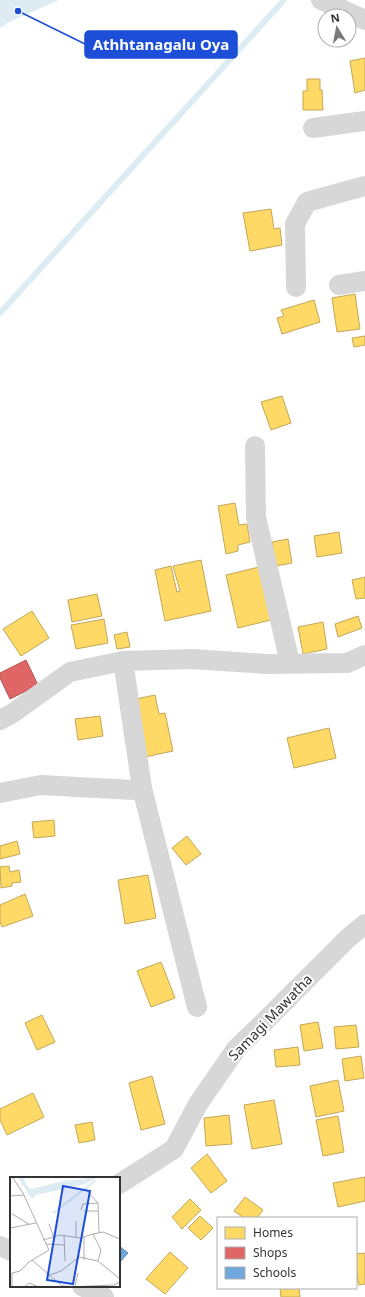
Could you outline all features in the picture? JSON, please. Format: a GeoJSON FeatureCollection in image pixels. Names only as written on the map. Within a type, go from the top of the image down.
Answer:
{"type":"FeatureCollection","features":[{"type":"Feature","properties":{"kind":"street"},"geometry":{"type":"LineString","coordinates":[[321,0],[365,20]]}},
{"type":"Feature","properties":{"kind":"street"},"geometry":{"type":"LineString","coordinates":[[313,128],[365,121]]}},
{"type":"Feature","properties":{"kind":"street"},"geometry":{"type":"LineString","coordinates":[[296,286],[295,224],[307,202],[365,186]]}},
{"type":"Feature","properties":{"kind":"street"},"geometry":{"type":"LineString","coordinates":[[339,285],[365,281]]}},
{"type":"Feature","properties":{"kind":"street"},"geometry":{"type":"LineString","coordinates":[[255,446],[256,517],[290,663]]}},
{"type":"Feature","properties":{"kind":"street"},"geometry":{"type":"LineString","coordinates":[[0,719],[70,672],[123,661],[192,659],[267,664],[347,663],[365,655]]}},
{"type":"Feature","properties":{"kind":"street"},"geometry":{"type":"LineString","coordinates":[[123,661],[142,788],[197,1007]]}},
{"type":"Feature","properties":{"kind":"street"},"geometry":{"type":"LineString","coordinates":[[0,793],[41,785],[134,790],[142,788]]}},
{"type":"Feature","properties":{"kind":"street","name":"Samagi Mawatha"},"geometry":{"type":"LineString","coordinates":[[120,1183],[174,1149],[198,1104],[236,1049],[347,939],[365,924]]}},
{"type":"Feature","properties":{"kind":"street"},"geometry":{"type":"LineString","coordinates":[[0,1242],[10,1237]]}},
{"type":"Feature","properties":{"kind":"street"},"geometry":{"type":"LineString","coordinates":[[0,1246],[10,1251]]}},
{"type":"Feature","properties":{"kind":"street"},"geometry":{"type":"LineString","coordinates":[[84,1287],[104,1297]]}},
{"type":"Feature","properties":{"kind":"shaded area"},"geometry":{"type":"Polygon","coordinates":[[[0,0],[59,0],[11,21],[0,28],[0,0]]]}},
{"type":"Feature","properties":{"kind":"building: Homes"},"geometry":{"type":"Polygon","coordinates":[[[365,58],[365,90],[355,93],[350,61],[365,58]]]}},
{"type":"Feature","properties":{"kind":"building: Homes"},"geometry":{"type":"Polygon","coordinates":[[[307,79],[320,79],[323,110],[303,110],[303,91],[307,91],[307,79]]]}},
{"type":"Feature","properties":{"kind":"building: Homes"},"geometry":{"type":"Polygon","coordinates":[[[271,209],[274,229],[280,228],[282,245],[250,251],[243,213],[271,209]]]}},
{"type":"Feature","properties":{"kind":"building: Homes"},"geometry":{"type":"Polygon","coordinates":[[[355,294],[360,329],[337,332],[332,298],[355,294]]]}},
{"type":"Feature","properties":{"kind":"building: Homes"},"geometry":{"type":"Polygon","coordinates":[[[314,300],[320,322],[282,334],[277,318],[284,316],[281,310],[314,300]]]}},
{"type":"Feature","properties":{"kind":"building: Homes"},"geometry":{"type":"Polygon","coordinates":[[[365,336],[365,345],[354,347],[352,338],[365,336]]]}},
{"type":"Feature","properties":{"kind":"building: Homes"},"geometry":{"type":"Polygon","coordinates":[[[282,396],[291,423],[271,430],[261,402],[282,396]]]}},
{"type":"Feature","properties":{"kind":"building: Homes"},"geometry":{"type":"Polygon","coordinates":[[[235,503],[239,525],[247,524],[250,542],[238,545],[238,551],[226,554],[218,506],[235,503]]]}},
{"type":"Feature","properties":{"kind":"building: Homes"},"geometry":{"type":"Polygon","coordinates":[[[339,532],[342,553],[317,557],[314,536],[339,532]]]}},
{"type":"Feature","properties":{"kind":"building: Homes"},"geometry":{"type":"Polygon","coordinates":[[[288,539],[292,563],[276,566],[272,542],[288,539]]]}},
{"type":"Feature","properties":{"kind":"building: Homes"},"geometry":{"type":"Polygon","coordinates":[[[201,560],[211,611],[165,621],[155,570],[171,566],[177,592],[180,591],[173,566],[201,560]]]}},
{"type":"Feature","properties":{"kind":"building: Homes"},"geometry":{"type":"Polygon","coordinates":[[[259,567],[271,620],[238,628],[226,575],[259,567]]]}},
{"type":"Feature","properties":{"kind":"building: Homes"},"geometry":{"type":"Polygon","coordinates":[[[365,577],[365,598],[356,599],[352,580],[365,577]]]}},
{"type":"Feature","properties":{"kind":"building: Homes"},"geometry":{"type":"Polygon","coordinates":[[[97,594],[102,616],[72,622],[68,600],[97,594]]]}},
{"type":"Feature","properties":{"kind":"building: Homes"},"geometry":{"type":"Polygon","coordinates":[[[32,611],[49,638],[21,656],[3,629],[32,611]]]}},
{"type":"Feature","properties":{"kind":"building: Homes"},"geometry":{"type":"Polygon","coordinates":[[[358,616],[362,628],[338,637],[335,624],[358,616]]]}},
{"type":"Feature","properties":{"kind":"building: Homes"},"geometry":{"type":"Polygon","coordinates":[[[104,619],[108,643],[76,649],[71,625],[104,619]]]}},
{"type":"Feature","properties":{"kind":"building: Homes"},"geometry":{"type":"Polygon","coordinates":[[[323,622],[327,649],[303,654],[298,627],[323,622]]]}},
{"type":"Feature","properties":{"kind":"building: Homes"},"geometry":{"type":"Polygon","coordinates":[[[127,632],[130,647],[117,649],[114,635],[127,632]]]}},
{"type":"Feature","properties":{"kind":"building: Homes"},"geometry":{"type":"Polygon","coordinates":[[[155,695],[159,714],[165,713],[173,751],[145,757],[136,699],[155,695]]]}},
{"type":"Feature","properties":{"kind":"building: Homes"},"geometry":{"type":"Polygon","coordinates":[[[100,716],[103,736],[78,740],[75,719],[100,716]]]}},
{"type":"Feature","properties":{"kind":"building: Homes"},"geometry":{"type":"Polygon","coordinates":[[[329,728],[336,758],[294,768],[287,738],[329,728]]]}},
{"type":"Feature","properties":{"kind":"building: Homes"},"geometry":{"type":"Polygon","coordinates":[[[54,820],[55,836],[34,838],[32,822],[54,820]]]}},
{"type":"Feature","properties":{"kind":"building: Homes"},"geometry":{"type":"Polygon","coordinates":[[[187,836],[201,854],[186,865],[172,848],[187,836]]]}},
{"type":"Feature","properties":{"kind":"building: Homes"},"geometry":{"type":"Polygon","coordinates":[[[17,841],[20,854],[0,859],[0,846],[17,841]]]}},
{"type":"Feature","properties":{"kind":"building: Homes"},"geometry":{"type":"Polygon","coordinates":[[[9,866],[10,872],[19,870],[21,882],[12,883],[12,886],[1,888],[0,867],[9,866]]]}},
{"type":"Feature","properties":{"kind":"building: Homes"},"geometry":{"type":"Polygon","coordinates":[[[148,875],[156,918],[125,924],[118,880],[148,875]]]}},
{"type":"Feature","properties":{"kind":"building: Homes"},"geometry":{"type":"Polygon","coordinates":[[[25,894],[33,916],[2,927],[0,922],[0,905],[25,894]]]}},
{"type":"Feature","properties":{"kind":"building: Homes"},"geometry":{"type":"Polygon","coordinates":[[[161,962],[175,998],[151,1007],[137,971],[161,962]]]}},
{"type":"Feature","properties":{"kind":"building: Homes"},"geometry":{"type":"Polygon","coordinates":[[[42,1015],[55,1042],[37,1050],[25,1023],[42,1015]]]}},
{"type":"Feature","properties":{"kind":"building: Homes"},"geometry":{"type":"Polygon","coordinates":[[[318,1022],[323,1048],[304,1051],[300,1025],[318,1022]]]}},
{"type":"Feature","properties":{"kind":"building: Homes"},"geometry":{"type":"Polygon","coordinates":[[[356,1025],[359,1047],[336,1049],[334,1027],[356,1025]]]}},
{"type":"Feature","properties":{"kind":"building: Homes"},"geometry":{"type":"Polygon","coordinates":[[[298,1047],[300,1065],[276,1067],[274,1050],[298,1047]]]}},
{"type":"Feature","properties":{"kind":"building: Homes"},"geometry":{"type":"Polygon","coordinates":[[[361,1056],[364,1078],[345,1081],[342,1059],[361,1056]]]}},
{"type":"Feature","properties":{"kind":"building: Homes"},"geometry":{"type":"Polygon","coordinates":[[[152,1076],[165,1124],[141,1130],[129,1083],[152,1076]]]}},
{"type":"Feature","properties":{"kind":"building: Homes"},"geometry":{"type":"Polygon","coordinates":[[[338,1080],[344,1111],[316,1117],[310,1086],[338,1080]]]}},
{"type":"Feature","properties":{"kind":"building: Homes"},"geometry":{"type":"Polygon","coordinates":[[[33,1093],[44,1117],[7,1135],[0,1120],[0,1109],[33,1093]]]}},
{"type":"Feature","properties":{"kind":"building: Homes"},"geometry":{"type":"Polygon","coordinates":[[[274,1100],[282,1144],[252,1149],[244,1105],[274,1100]]]}},
{"type":"Feature","properties":{"kind":"building: Homes"},"geometry":{"type":"Polygon","coordinates":[[[229,1115],[232,1144],[206,1146],[204,1118],[229,1115]]]}},
{"type":"Feature","properties":{"kind":"building: Homes"},"geometry":{"type":"Polygon","coordinates":[[[338,1116],[344,1152],[323,1156],[316,1120],[338,1116]]]}},
{"type":"Feature","properties":{"kind":"building: Homes"},"geometry":{"type":"Polygon","coordinates":[[[92,1122],[95,1140],[79,1143],[75,1125],[92,1122]]]}},
{"type":"Feature","properties":{"kind":"building: Homes"},"geometry":{"type":"Polygon","coordinates":[[[207,1154],[227,1181],[211,1193],[191,1168],[207,1154]]]}},
{"type":"Feature","properties":{"kind":"building: Homes"},"geometry":{"type":"Polygon","coordinates":[[[365,1177],[365,1201],[338,1207],[333,1183],[365,1177]]]}},
{"type":"Feature","properties":{"kind":"building: Homes"},"geometry":{"type":"Polygon","coordinates":[[[245,1197],[263,1210],[258,1217],[243,1217],[234,1211],[245,1197]]]}},
{"type":"Feature","properties":{"kind":"building: Homes"},"geometry":{"type":"Polygon","coordinates":[[[190,1199],[201,1210],[182,1229],[172,1217],[190,1199]]]}},
{"type":"Feature","properties":{"kind":"building: Homes"},"geometry":{"type":"Polygon","coordinates":[[[200,1216],[213,1228],[201,1240],[188,1228],[200,1216]]]}},
{"type":"Feature","properties":{"kind":"building: Homes"},"geometry":{"type":"Polygon","coordinates":[[[170,1252],[188,1268],[165,1294],[146,1279],[170,1252]]]}},
{"type":"Feature","properties":{"kind":"building: Homes"},"geometry":{"type":"Polygon","coordinates":[[[365,1253],[365,1284],[359,1285],[357,1274],[357,1254],[365,1253]]]}},
{"type":"Feature","properties":{"kind":"building: Homes"},"geometry":{"type":"Polygon","coordinates":[[[280,1289],[299,1289],[300,1297],[281,1297],[280,1289]]]}},
{"type":"Feature","properties":{"kind":"building: Shops"},"geometry":{"type":"Polygon","coordinates":[[[26,660],[38,685],[10,699],[0,678],[0,673],[26,660]]]}},
{"type":"Feature","properties":{"kind":"building: Schools"},"geometry":{"type":"Polygon","coordinates":[[[120,1247],[128,1253],[120,1262],[120,1247]]]}},
{"type":"Feature","properties":{"kind":"waterway"},"geometry":{"type":"LineString","coordinates":[[0,313],[284,0]]}},
{"type":"Feature","properties":{"kind":"place","name":"Athhtanagalu Oya"},"geometry":{"type":"Point","coordinates":[18,11]}}]}
